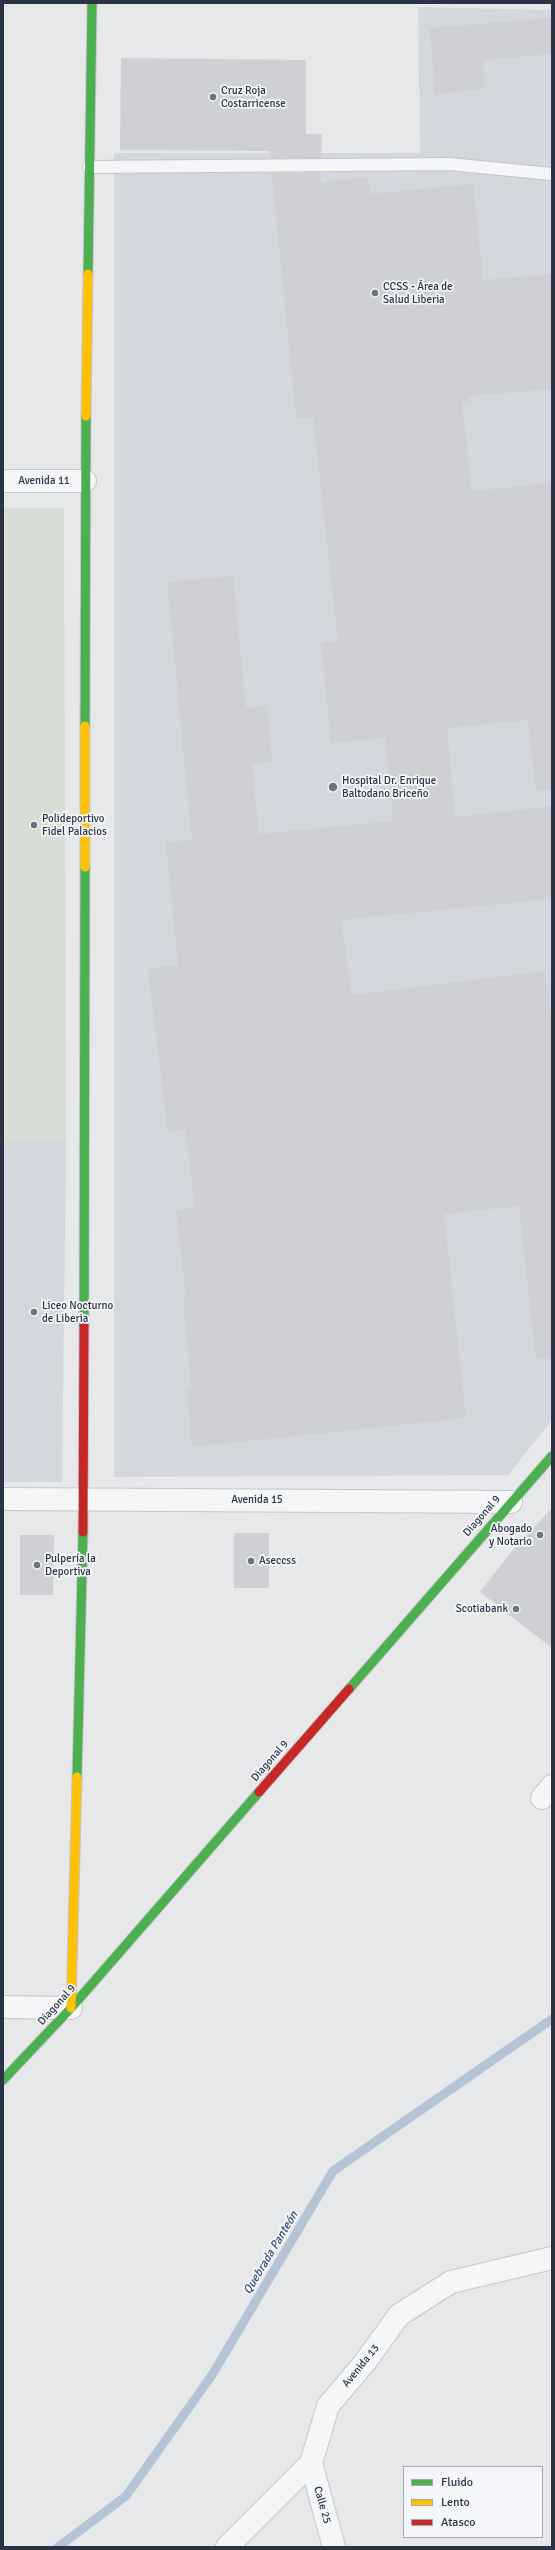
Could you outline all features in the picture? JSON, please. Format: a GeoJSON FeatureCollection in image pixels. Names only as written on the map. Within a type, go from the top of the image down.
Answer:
{"type":"FeatureCollection","features":[{"type":"Feature","properties":{"kind":"street"},"geometry":{"type":"LineString","coordinates":[[3,2007],[71,2008],[84,1500],[85,481],[92,3]]}},
{"type":"Feature","properties":{"kind":"street","name":"Avenida 11"},"geometry":{"type":"LineString","coordinates":[[3,481],[85,481]]}},
{"type":"Feature","properties":{"kind":"street","name":"Diagonal 9"},"geometry":{"type":"LineString","coordinates":[[3,2080],[71,2008],[552,1456]]}},
{"type":"Feature","properties":{"kind":"street","name":"Avenida 15"},"geometry":{"type":"LineString","coordinates":[[3,1500],[511,1502]]}},
{"type":"Feature","properties":{"kind":"street","name":"Avenida 13"},"geometry":{"type":"LineString","coordinates":[[228,2547],[311,2463],[328,2406],[366,2361],[399,2315],[451,2282],[552,2258]]}},
{"type":"Feature","properties":{"kind":"street","name":"Calle 25"},"geometry":{"type":"LineString","coordinates":[[311,2463],[334,2547]]}},
{"type":"Feature","properties":{"kind":"lane"},"geometry":{"type":"LineString","coordinates":[[89,168],[449,164],[552,174]]}},
{"type":"Feature","properties":{"kind":"shaded area","name":"Hospital Dr. Enrique Baltodano Briceño"},"geometry":{"type":"Polygon","coordinates":[[[418,7],[552,10],[552,1420],[508,1475],[114,1477],[114,153],[420,153],[418,7]]]}},
{"type":"Feature","properties":{"kind":"shaded area","name":"Polideportivo Fidel Palacios"},"geometry":{"type":"Polygon","coordinates":[[[3,508],[64,508],[66,1142],[3,1142],[3,508]]]}},
{"type":"Feature","properties":{"kind":"shaded area","name":"Liceo Nocturno de Liberia"},"geometry":{"type":"Polygon","coordinates":[[[3,1142],[66,1142],[62,1482],[3,1482],[3,1142]]]}},
{"type":"Feature","properties":{"kind":"building"},"geometry":{"type":"Polygon","coordinates":[[[552,18],[552,54],[483,60],[485,89],[435,94],[430,28],[552,18]]]}},
{"type":"Feature","properties":{"kind":"building","name":"Cruz Roja Costarricense"},"geometry":{"type":"Polygon","coordinates":[[[121,58],[306,60],[306,134],[322,134],[321,158],[271,158],[270,151],[120,150],[121,58]]]}},
{"type":"Feature","properties":{"kind":"building"},"geometry":{"type":"Polygon","coordinates":[[[272,173],[321,173],[321,182],[368,177],[370,194],[473,184],[483,280],[552,274],[552,389],[469,396],[470,402],[462,403],[472,491],[552,483],[552,790],[536,791],[528,720],[447,728],[455,817],[552,806],[552,899],[341,920],[352,995],[545,971],[552,1025],[552,1359],[536,1359],[519,1206],[444,1214],[466,1418],[192,1447],[187,1390],[192,1390],[183,1298],[186,1298],[176,1210],[195,1207],[185,1129],[168,1132],[148,969],[178,965],[166,842],[192,840],[167,582],[233,576],[246,708],[267,705],[272,762],[252,764],[259,834],[393,821],[385,738],[331,743],[321,643],[338,641],[313,417],[296,419],[272,173]]]}},
{"type":"Feature","properties":{"kind":"building"},"geometry":{"type":"Polygon","coordinates":[[[552,1508],[552,1648],[480,1592],[512,1551],[552,1508]]]}},
{"type":"Feature","properties":{"kind":"building","name":"Aseccss"},"geometry":{"type":"Polygon","coordinates":[[[234,1533],[269,1533],[269,1588],[234,1588],[234,1533]]]}},
{"type":"Feature","properties":{"kind":"building","name":"Pulpería la Deportiva"},"geometry":{"type":"Polygon","coordinates":[[[20,1535],[54,1535],[53,1595],[20,1595],[20,1535]]]}},
{"type":"Feature","properties":{"kind":"waterway","name":"Quebrada Panteón"},"geometry":{"type":"LineString","coordinates":[[58,2547],[126,2496],[212,2375],[333,2171],[552,2019]]}},
{"type":"Feature","properties":{"kind":"traffic: fast"},"geometry":{"type":"LineString","coordinates":[[88,274],[92,3]]}},
{"type":"Feature","properties":{"kind":"traffic: fast"},"geometry":{"type":"LineString","coordinates":[[85,726],[86,416]]}},
{"type":"Feature","properties":{"kind":"traffic: fast"},"geometry":{"type":"LineString","coordinates":[[84,1325],[85,867]]}},
{"type":"Feature","properties":{"kind":"traffic: fast"},"geometry":{"type":"LineString","coordinates":[[349,1689],[552,1456]]}},
{"type":"Feature","properties":{"kind":"traffic: fast"},"geometry":{"type":"LineString","coordinates":[[77,1777],[83,1532]]}},
{"type":"Feature","properties":{"kind":"traffic: fast"},"geometry":{"type":"LineString","coordinates":[[3,2080],[71,2008],[259,1792]]}},
{"type":"Feature","properties":{"kind":"traffic: slow"},"geometry":{"type":"LineString","coordinates":[[86,416],[88,274]]}},
{"type":"Feature","properties":{"kind":"traffic: slow"},"geometry":{"type":"LineString","coordinates":[[85,726],[85,867]]}},
{"type":"Feature","properties":{"kind":"traffic: slow"},"geometry":{"type":"LineString","coordinates":[[71,2008],[77,1777]]}},
{"type":"Feature","properties":{"kind":"traffic: jam"},"geometry":{"type":"LineString","coordinates":[[83,1532],[84,1325]]}},
{"type":"Feature","properties":{"kind":"traffic: jam"},"geometry":{"type":"LineString","coordinates":[[259,1792],[349,1689]]}},
{"type":"Feature","properties":{"kind":"place","name":"Cruz Roja Costarricense"},"geometry":{"type":"Point","coordinates":[213,97]}},
{"type":"Feature","properties":{"kind":"place","name":"CCSS - Área de Salud Liberia"},"geometry":{"type":"Point","coordinates":[375,293]}},
{"type":"Feature","properties":{"kind":"place","name":"Hospital Dr. Enrique Baltodano Briceño"},"geometry":{"type":"Point","coordinates":[333,787]}},
{"type":"Feature","properties":{"kind":"place","name":"Polideportivo Fidel Palacios"},"geometry":{"type":"Point","coordinates":[34,825]}},
{"type":"Feature","properties":{"kind":"place","name":"Liceo Nocturno de Liberia"},"geometry":{"type":"Point","coordinates":[34,1312]}},
{"type":"Feature","properties":{"kind":"place","name":"Abogado y Notario"},"geometry":{"type":"Point","coordinates":[540,1535]}},
{"type":"Feature","properties":{"kind":"place","name":"Aseccss"},"geometry":{"type":"Point","coordinates":[251,1561]}},
{"type":"Feature","properties":{"kind":"place","name":"Pulpería la Deportiva"},"geometry":{"type":"Point","coordinates":[37,1565]}},
{"type":"Feature","properties":{"kind":"place","name":"Scotiabank"},"geometry":{"type":"Point","coordinates":[516,1609]}}]}
